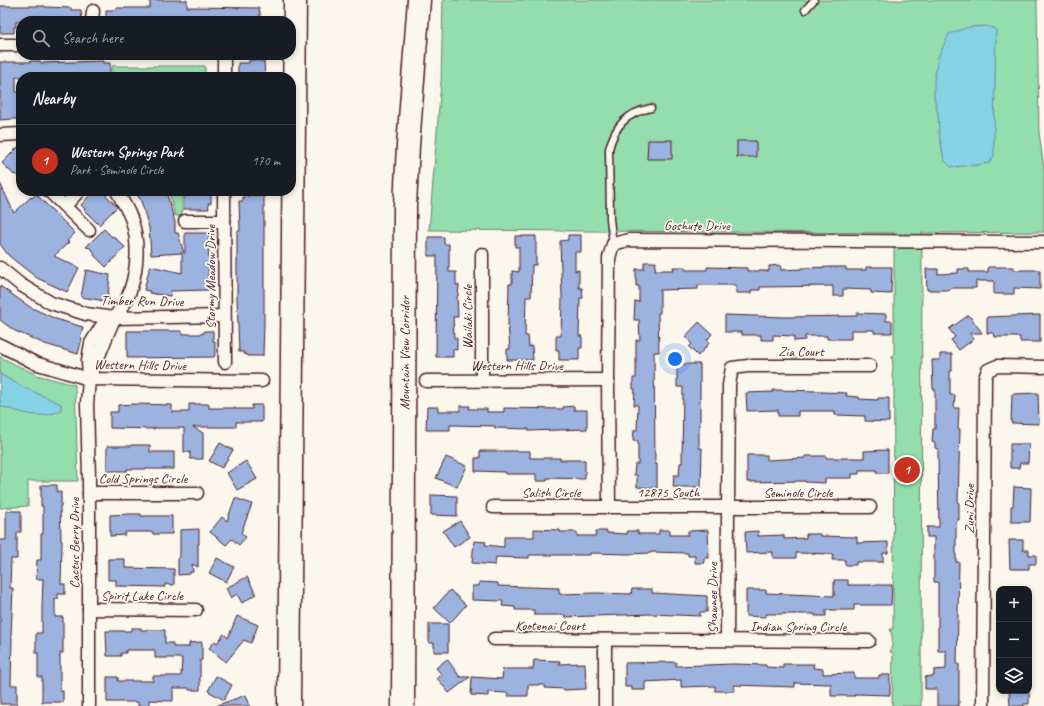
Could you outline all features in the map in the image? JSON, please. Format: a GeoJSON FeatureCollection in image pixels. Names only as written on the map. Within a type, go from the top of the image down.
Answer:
{"type":"FeatureCollection","features":[{"type":"Feature","properties":{"kind":"highway"},"geometry":{"type":"LineString","coordinates":[[295,0],[295,16]]}},
{"type":"Feature","properties":{"kind":"highway","name":"Mountain View Corridor"},"geometry":{"type":"LineString","coordinates":[[403,706],[405,206],[419,0]]}},
{"type":"Feature","properties":{"kind":"highway"},"geometry":{"type":"LineString","coordinates":[[294,60],[294,72]]}},
{"type":"Feature","properties":{"kind":"highway"},"geometry":{"type":"LineString","coordinates":[[289,706],[293,196]]}},
{"type":"Feature","properties":{"kind":"street"},"geometry":{"type":"LineString","coordinates":[[0,45],[16,45]]}},
{"type":"Feature","properties":{"kind":"street"},"geometry":{"type":"LineString","coordinates":[[224,60],[224,72]]}},
{"type":"Feature","properties":{"kind":"street"},"geometry":{"type":"LineString","coordinates":[[0,135],[16,134]]}},
{"type":"Feature","properties":{"kind":"street"},"geometry":{"type":"LineString","coordinates":[[54,196],[89,230]]}},
{"type":"Feature","properties":{"kind":"street"},"geometry":{"type":"LineString","coordinates":[[65,206],[74,196]]}},
{"type":"Feature","properties":{"kind":"street"},"geometry":{"type":"LineString","coordinates":[[89,379],[114,318],[126,300],[135,274],[137,249],[132,221],[120,196]]}},
{"type":"Feature","properties":{"kind":"street","name":"Stormy Meadow Drive"},"geometry":{"type":"LineString","coordinates":[[224,196],[225,362]]}},
{"type":"Feature","properties":{"kind":"street"},"geometry":{"type":"LineString","coordinates":[[185,221],[224,221]]}},
{"type":"Feature","properties":{"kind":"street","name":"Goshute Drive"},"geometry":{"type":"LineString","coordinates":[[613,244],[628,240],[1044,242]]}},
{"type":"Feature","properties":{"kind":"street"},"geometry":{"type":"LineString","coordinates":[[609,507],[609,258],[613,244]]}},
{"type":"Feature","properties":{"kind":"street","name":"Wailaki Circle"},"geometry":{"type":"LineString","coordinates":[[482,254],[482,380]]}},
{"type":"Feature","properties":{"kind":"street","name":"Timber Run Drive"},"geometry":{"type":"LineString","coordinates":[[0,268],[21,285],[50,304],[86,314],[114,318],[224,316]]}},
{"type":"Feature","properties":{"kind":"street","name":"Western Hills Drive"},"geometry":{"type":"LineString","coordinates":[[0,345],[35,364],[89,379],[262,381]]}},
{"type":"Feature","properties":{"kind":"street","name":"Zia Court"},"geometry":{"type":"LineString","coordinates":[[732,368],[748,366],[870,366]]}},
{"type":"Feature","properties":{"kind":"street","name":"Zuni Drive"},"geometry":{"type":"LineString","coordinates":[[983,706],[985,378],[988,370],[998,366],[1044,367]]}},
{"type":"Feature","properties":{"kind":"street","name":"Shawnee Drive"},"geometry":{"type":"LineString","coordinates":[[605,640],[727,640],[729,384],[732,368]]}},
{"type":"Feature","properties":{"kind":"street","name":"Cactus Berry Drive"},"geometry":{"type":"LineString","coordinates":[[89,379],[87,404],[89,493],[89,706]]}},
{"type":"Feature","properties":{"kind":"street","name":"Western Hills Drive"},"geometry":{"type":"LineString","coordinates":[[426,381],[608,380]]}},
{"type":"Feature","properties":{"kind":"street","name":"Cold Springs Circle"},"geometry":{"type":"LineString","coordinates":[[89,493],[197,494]]}},
{"type":"Feature","properties":{"kind":"street","name":"Salish Circle"},"geometry":{"type":"LineString","coordinates":[[493,507],[609,507]]}},
{"type":"Feature","properties":{"kind":"street","name":"12875 South"},"geometry":{"type":"LineString","coordinates":[[609,507],[727,508]]}},
{"type":"Feature","properties":{"kind":"street","name":"Seminole Circle"},"geometry":{"type":"LineString","coordinates":[[727,508],[870,507]]}},
{"type":"Feature","properties":{"kind":"street","name":"Spirit Lake Circle"},"geometry":{"type":"LineString","coordinates":[[89,609],[196,610]]}},
{"type":"Feature","properties":{"kind":"street","name":"Kootenai Court"},"geometry":{"type":"LineString","coordinates":[[494,640],[605,640]]}},
{"type":"Feature","properties":{"kind":"street"},"geometry":{"type":"LineString","coordinates":[[605,640],[605,706]]}},
{"type":"Feature","properties":{"kind":"street","name":"Indian Spring Circle"},"geometry":{"type":"LineString","coordinates":[[727,640],[869,641]]}},
{"type":"Feature","properties":{"kind":"lane"},"geometry":{"type":"LineString","coordinates":[[805,10],[814,0]]}},
{"type":"Feature","properties":{"kind":"lane"},"geometry":{"type":"LineString","coordinates":[[613,244],[610,219],[609,149],[611,141],[619,125],[628,117],[636,112],[651,108]]}},
{"type":"Feature","properties":{"kind":"green space"},"geometry":{"type":"Polygon","coordinates":[[[443,0],[1037,0],[1039,132],[1044,169],[1044,232],[922,233],[921,706],[892,706],[893,653],[890,652],[892,646],[892,635],[890,629],[893,629],[894,379],[892,376],[892,357],[894,356],[894,233],[429,230],[441,82],[443,0]]]}},
{"type":"Feature","properties":{"kind":"green space"},"geometry":{"type":"Polygon","coordinates":[[[112,66],[205,66],[205,72],[112,72],[112,66]]]}},
{"type":"Feature","properties":{"kind":"green space"},"geometry":{"type":"Polygon","coordinates":[[[170,196],[182,196],[182,216],[175,216],[170,196]]]}},
{"type":"Feature","properties":{"kind":"green space"},"geometry":{"type":"Polygon","coordinates":[[[0,357],[37,375],[75,385],[78,481],[28,481],[28,506],[0,508],[0,357]]]}},
{"type":"Feature","properties":{"kind":"water"},"geometry":{"type":"Polygon","coordinates":[[[986,26],[996,29],[994,156],[989,163],[951,167],[944,160],[939,133],[938,114],[934,97],[934,80],[938,57],[949,34],[969,27],[986,26]]]}},
{"type":"Feature","properties":{"kind":"water"},"geometry":{"type":"Polygon","coordinates":[[[0,374],[23,387],[61,404],[61,410],[46,415],[39,415],[23,413],[0,406],[0,374]]]}},
{"type":"Feature","properties":{"kind":"building"},"geometry":{"type":"Polygon","coordinates":[[[150,0],[187,0],[187,7],[259,8],[260,16],[106,16],[106,10],[116,10],[116,8],[150,7],[150,0]]]}},
{"type":"Feature","properties":{"kind":"building"},"geometry":{"type":"Polygon","coordinates":[[[0,6],[45,6],[81,10],[82,16],[16,16],[16,27],[14,27],[14,33],[0,33],[0,6]]]}},
{"type":"Feature","properties":{"kind":"building"},"geometry":{"type":"Polygon","coordinates":[[[249,60],[264,61],[265,72],[238,72],[238,63],[249,63],[249,60]]]}},
{"type":"Feature","properties":{"kind":"building"},"geometry":{"type":"Polygon","coordinates":[[[103,61],[103,63],[110,63],[110,72],[16,72],[16,119],[0,120],[0,62],[103,61]]]}},
{"type":"Feature","properties":{"kind":"building"},"geometry":{"type":"Polygon","coordinates":[[[648,140],[672,140],[672,159],[647,159],[648,140]]]}},
{"type":"Feature","properties":{"kind":"building"},"geometry":{"type":"Polygon","coordinates":[[[737,141],[756,141],[756,157],[737,157],[737,141]]]}},
{"type":"Feature","properties":{"kind":"building"},"geometry":{"type":"Polygon","coordinates":[[[16,149],[16,175],[14,175],[2,163],[16,149]]]}},
{"type":"Feature","properties":{"kind":"building"},"geometry":{"type":"Polygon","coordinates":[[[0,183],[14,213],[31,197],[38,196],[75,233],[67,241],[69,242],[54,256],[79,268],[67,292],[37,278],[9,256],[0,244],[0,183]]]}},
{"type":"Feature","properties":{"kind":"building"},"geometry":{"type":"Polygon","coordinates":[[[89,196],[107,196],[117,207],[99,225],[81,205],[89,196]]]}},
{"type":"Feature","properties":{"kind":"building"},"geometry":{"type":"Polygon","coordinates":[[[138,196],[167,196],[175,222],[175,233],[178,233],[184,253],[185,233],[209,233],[208,290],[171,291],[170,296],[149,293],[150,291],[144,290],[150,266],[182,273],[182,253],[151,255],[149,228],[141,201],[138,196]]]}},
{"type":"Feature","properties":{"kind":"building"},"geometry":{"type":"Polygon","coordinates":[[[184,196],[211,196],[211,203],[208,203],[209,209],[184,209],[184,196]]]}},
{"type":"Feature","properties":{"kind":"building"},"geometry":{"type":"Polygon","coordinates":[[[264,196],[263,356],[248,356],[244,354],[244,352],[239,352],[237,231],[240,231],[239,201],[243,201],[243,197],[264,196]]]}},
{"type":"Feature","properties":{"kind":"building"},"geometry":{"type":"Polygon","coordinates":[[[104,229],[125,247],[106,267],[94,255],[95,253],[90,248],[86,247],[104,229]]]}},
{"type":"Feature","properties":{"kind":"building"},"geometry":{"type":"Polygon","coordinates":[[[568,235],[581,235],[581,252],[575,252],[575,271],[579,270],[579,288],[582,288],[583,298],[580,298],[579,336],[582,336],[582,348],[579,348],[579,360],[559,360],[559,350],[556,350],[556,336],[561,336],[562,298],[560,241],[568,240],[568,235]]]}},
{"type":"Feature","properties":{"kind":"building"},"geometry":{"type":"Polygon","coordinates":[[[515,236],[536,236],[536,265],[532,265],[531,297],[526,297],[525,336],[528,336],[529,347],[532,346],[533,360],[507,360],[507,349],[510,349],[508,324],[509,284],[512,284],[512,271],[519,272],[519,247],[515,247],[515,236]]]}},
{"type":"Feature","properties":{"kind":"building"},"geometry":{"type":"Polygon","coordinates":[[[428,237],[444,237],[444,244],[449,244],[449,272],[456,272],[456,285],[459,285],[457,296],[458,317],[453,317],[454,338],[457,338],[457,350],[453,349],[453,357],[436,357],[437,256],[428,256],[428,237]]]}},
{"type":"Feature","properties":{"kind":"building"},"geometry":{"type":"Polygon","coordinates":[[[644,262],[656,262],[655,270],[674,270],[673,267],[685,267],[685,270],[707,270],[707,267],[747,268],[747,271],[769,271],[769,266],[780,265],[781,270],[846,267],[846,270],[866,270],[866,267],[892,267],[891,294],[871,293],[871,290],[843,289],[843,296],[833,296],[833,286],[760,287],[760,290],[751,290],[751,293],[736,293],[736,285],[698,285],[698,289],[660,290],[660,313],[658,313],[659,352],[654,352],[655,464],[657,464],[657,488],[637,487],[637,475],[634,475],[635,464],[638,464],[638,441],[633,441],[634,430],[637,430],[638,405],[634,405],[635,389],[633,389],[633,378],[636,378],[636,340],[640,340],[639,320],[634,320],[635,301],[639,302],[639,286],[636,286],[636,269],[644,269],[644,262]]]}},
{"type":"Feature","properties":{"kind":"building"},"geometry":{"type":"Polygon","coordinates":[[[988,267],[1014,267],[1014,270],[1040,270],[1040,289],[1014,288],[1014,294],[994,294],[994,281],[976,281],[976,288],[927,290],[926,269],[938,269],[938,274],[958,273],[958,269],[969,269],[969,272],[988,272],[988,267]]]}},
{"type":"Feature","properties":{"kind":"building"},"geometry":{"type":"Polygon","coordinates":[[[86,270],[110,275],[108,296],[106,295],[105,301],[81,297],[86,270]]]}},
{"type":"Feature","properties":{"kind":"building"},"geometry":{"type":"Polygon","coordinates":[[[0,286],[30,307],[56,319],[83,327],[78,354],[45,344],[15,331],[0,320],[0,286]]]}},
{"type":"Feature","properties":{"kind":"building"},"geometry":{"type":"Polygon","coordinates":[[[857,313],[886,314],[886,321],[892,321],[892,333],[874,333],[874,330],[851,330],[851,339],[827,339],[827,336],[805,336],[805,340],[794,341],[794,336],[773,335],[773,340],[761,340],[761,335],[742,335],[742,332],[725,332],[725,315],[785,317],[857,316],[857,313]]]}},
{"type":"Feature","properties":{"kind":"building"},"geometry":{"type":"Polygon","coordinates":[[[969,315],[982,333],[970,333],[974,339],[959,350],[951,340],[955,337],[949,329],[969,315]]]}},
{"type":"Feature","properties":{"kind":"building"},"geometry":{"type":"Polygon","coordinates":[[[1040,315],[1040,342],[1020,342],[1020,337],[995,337],[994,333],[987,333],[987,317],[1040,315]]]}},
{"type":"Feature","properties":{"kind":"building"},"geometry":{"type":"Polygon","coordinates":[[[699,322],[712,334],[707,340],[710,342],[698,356],[689,347],[692,344],[685,337],[699,322]]]}},
{"type":"Feature","properties":{"kind":"building"},"geometry":{"type":"Polygon","coordinates":[[[127,331],[182,331],[182,334],[200,334],[204,333],[204,331],[213,331],[215,355],[214,357],[127,358],[127,331]]]}},
{"type":"Feature","properties":{"kind":"building"},"geometry":{"type":"Polygon","coordinates":[[[940,354],[952,354],[950,395],[955,395],[954,408],[959,408],[959,520],[956,520],[956,562],[959,562],[957,664],[959,664],[959,706],[937,706],[937,689],[925,689],[925,677],[934,676],[934,670],[946,669],[946,651],[938,651],[938,582],[934,582],[934,537],[927,537],[927,527],[939,527],[938,449],[935,448],[935,443],[932,442],[933,429],[935,429],[935,389],[933,389],[932,360],[940,360],[940,354]]]}},
{"type":"Feature","properties":{"kind":"building"},"geometry":{"type":"Polygon","coordinates":[[[677,364],[700,364],[699,448],[702,448],[701,487],[673,487],[674,475],[679,475],[680,463],[682,463],[683,387],[677,387],[677,364]]]}},
{"type":"Feature","properties":{"kind":"building"},"geometry":{"type":"Polygon","coordinates":[[[773,390],[847,393],[846,396],[859,397],[859,399],[878,400],[878,398],[889,398],[889,422],[865,421],[865,416],[835,415],[835,411],[798,411],[798,416],[778,416],[778,410],[747,411],[746,393],[773,392],[773,390]]]}},
{"type":"Feature","properties":{"kind":"building"},"geometry":{"type":"Polygon","coordinates":[[[1038,393],[1039,424],[1011,423],[1012,394],[1038,393]]]}},
{"type":"Feature","properties":{"kind":"building"},"geometry":{"type":"Polygon","coordinates":[[[189,404],[209,404],[209,408],[235,409],[252,409],[252,405],[262,405],[262,422],[236,422],[236,427],[193,427],[203,433],[203,459],[190,459],[190,452],[184,452],[184,428],[110,428],[110,412],[118,412],[118,405],[172,405],[172,412],[189,412],[189,404]]]}},
{"type":"Feature","properties":{"kind":"building"},"geometry":{"type":"Polygon","coordinates":[[[460,406],[470,406],[469,409],[487,409],[487,412],[504,412],[504,408],[563,409],[563,407],[574,406],[574,410],[587,410],[587,429],[529,431],[529,429],[495,428],[495,426],[450,425],[450,430],[426,430],[427,407],[438,407],[438,411],[460,411],[460,406]]]}},
{"type":"Feature","properties":{"kind":"building"},"geometry":{"type":"Polygon","coordinates":[[[220,443],[233,450],[222,468],[209,461],[220,443]]]}},
{"type":"Feature","properties":{"kind":"building"},"geometry":{"type":"Polygon","coordinates":[[[1010,444],[1029,444],[1028,463],[1020,463],[1019,468],[1010,468],[1010,444]]]}},
{"type":"Feature","properties":{"kind":"building"},"geometry":{"type":"Polygon","coordinates":[[[150,445],[150,452],[174,452],[174,469],[127,469],[127,471],[107,471],[107,446],[150,445]]]}},
{"type":"Feature","properties":{"kind":"building"},"geometry":{"type":"Polygon","coordinates":[[[888,450],[888,473],[877,473],[877,470],[859,470],[859,474],[852,474],[852,478],[825,478],[825,483],[805,481],[747,482],[747,455],[767,455],[767,460],[805,458],[805,456],[826,456],[826,458],[864,458],[864,451],[888,450]]]}},
{"type":"Feature","properties":{"kind":"building"},"geometry":{"type":"Polygon","coordinates":[[[480,451],[530,451],[530,458],[585,460],[585,479],[547,478],[547,481],[536,481],[536,474],[506,474],[506,472],[475,471],[475,458],[480,458],[480,451]]]}},
{"type":"Feature","properties":{"kind":"building"},"geometry":{"type":"Polygon","coordinates":[[[446,457],[467,466],[457,487],[436,478],[446,457]]]}},
{"type":"Feature","properties":{"kind":"building"},"geometry":{"type":"Polygon","coordinates":[[[246,461],[257,479],[237,490],[227,473],[246,461]]]}},
{"type":"Feature","properties":{"kind":"building"},"geometry":{"type":"Polygon","coordinates":[[[41,485],[57,485],[57,492],[61,492],[61,584],[65,584],[65,594],[58,594],[58,599],[55,599],[55,617],[63,617],[63,653],[60,653],[60,691],[63,691],[63,702],[42,702],[42,677],[38,677],[36,633],[42,633],[43,579],[36,579],[37,560],[41,560],[41,534],[43,534],[41,485]]]}},
{"type":"Feature","properties":{"kind":"building"},"geometry":{"type":"Polygon","coordinates":[[[1014,487],[1031,488],[1030,522],[1011,522],[1011,506],[1013,506],[1014,487]]]}},
{"type":"Feature","properties":{"kind":"building"},"geometry":{"type":"Polygon","coordinates":[[[431,495],[457,496],[457,516],[431,515],[431,495]]]}},
{"type":"Feature","properties":{"kind":"building"},"geometry":{"type":"Polygon","coordinates":[[[235,498],[252,504],[241,533],[246,537],[239,545],[232,539],[226,545],[210,532],[222,517],[227,521],[235,498]]]}},
{"type":"Feature","properties":{"kind":"building"},"geometry":{"type":"Polygon","coordinates":[[[6,511],[21,511],[21,532],[17,532],[17,559],[11,559],[10,588],[13,588],[11,685],[17,685],[17,704],[0,704],[0,540],[6,540],[6,511]]]}},
{"type":"Feature","properties":{"kind":"building"},"geometry":{"type":"Polygon","coordinates":[[[141,514],[141,516],[172,516],[172,534],[125,532],[125,535],[110,536],[110,515],[141,514]]]}},
{"type":"Feature","properties":{"kind":"building"},"geometry":{"type":"Polygon","coordinates":[[[460,521],[470,537],[454,547],[443,531],[460,521]]]}},
{"type":"Feature","properties":{"kind":"building"},"geometry":{"type":"Polygon","coordinates":[[[199,529],[198,567],[192,564],[193,572],[190,572],[190,574],[178,575],[180,530],[199,529]]]}},
{"type":"Feature","properties":{"kind":"building"},"geometry":{"type":"Polygon","coordinates":[[[534,529],[577,532],[577,536],[596,536],[596,531],[627,534],[627,531],[638,531],[638,534],[659,534],[659,530],[670,530],[670,535],[688,535],[688,531],[708,530],[709,558],[704,558],[704,563],[695,563],[695,556],[688,556],[688,553],[590,553],[590,555],[529,555],[529,558],[496,557],[495,565],[472,563],[474,541],[486,542],[485,545],[504,547],[504,537],[534,537],[534,529]]]}},
{"type":"Feature","properties":{"kind":"building"},"geometry":{"type":"Polygon","coordinates":[[[758,531],[758,536],[784,535],[784,539],[806,538],[806,534],[820,534],[820,536],[857,537],[857,543],[888,542],[888,553],[883,553],[883,562],[856,562],[856,565],[845,565],[845,560],[832,560],[833,554],[796,553],[796,558],[773,558],[773,552],[746,553],[745,532],[758,531]]]}},
{"type":"Feature","properties":{"kind":"building"},"geometry":{"type":"Polygon","coordinates":[[[1009,540],[1023,540],[1023,550],[1029,550],[1029,555],[1036,555],[1036,564],[1029,564],[1029,569],[1010,569],[1009,540]]]}},
{"type":"Feature","properties":{"kind":"building"},"geometry":{"type":"Polygon","coordinates":[[[217,558],[234,567],[226,582],[209,573],[217,558]]]}},
{"type":"Feature","properties":{"kind":"building"},"geometry":{"type":"Polygon","coordinates":[[[108,559],[125,559],[125,568],[174,569],[174,585],[165,584],[165,587],[116,586],[116,580],[108,580],[108,559]]]}},
{"type":"Feature","properties":{"kind":"building"},"geometry":{"type":"Polygon","coordinates":[[[247,577],[256,594],[242,603],[237,594],[231,598],[226,588],[247,577]]]}},
{"type":"Feature","properties":{"kind":"building"},"geometry":{"type":"Polygon","coordinates":[[[834,580],[848,580],[848,585],[892,585],[891,605],[854,605],[854,610],[826,610],[826,616],[815,616],[815,614],[766,614],[766,617],[746,616],[746,590],[766,590],[766,593],[834,596],[834,580]]]}},
{"type":"Feature","properties":{"kind":"building"},"geometry":{"type":"Polygon","coordinates":[[[479,582],[498,583],[498,586],[559,588],[559,594],[631,594],[632,589],[652,589],[652,593],[707,596],[707,612],[700,612],[700,616],[651,614],[565,617],[565,615],[534,615],[534,610],[515,610],[515,607],[502,606],[503,601],[472,600],[472,586],[479,586],[479,582]]]}},
{"type":"Feature","properties":{"kind":"building"},"geometry":{"type":"Polygon","coordinates":[[[450,590],[466,605],[450,623],[434,608],[450,590]]]}},
{"type":"Feature","properties":{"kind":"building"},"geometry":{"type":"Polygon","coordinates":[[[237,616],[258,625],[251,643],[244,640],[226,662],[209,648],[215,641],[217,643],[224,634],[228,638],[237,616]]]}},
{"type":"Feature","properties":{"kind":"building"},"geometry":{"type":"Polygon","coordinates":[[[429,624],[448,624],[448,652],[434,652],[434,643],[429,643],[429,624]]]}},
{"type":"Feature","properties":{"kind":"building"},"geometry":{"type":"Polygon","coordinates":[[[131,628],[141,628],[141,630],[165,630],[165,643],[173,643],[173,647],[189,647],[189,643],[202,642],[202,660],[200,660],[200,690],[173,688],[173,701],[149,700],[149,706],[138,706],[138,702],[107,702],[107,677],[118,677],[118,681],[153,681],[153,676],[181,676],[182,658],[155,658],[155,650],[126,650],[126,653],[121,653],[121,656],[107,656],[106,631],[131,631],[131,628]]]}},
{"type":"Feature","properties":{"kind":"building"},"geometry":{"type":"Polygon","coordinates":[[[447,659],[460,677],[470,677],[449,693],[437,678],[442,675],[436,668],[447,659]]]}},
{"type":"Feature","properties":{"kind":"building"},"geometry":{"type":"Polygon","coordinates":[[[534,660],[560,661],[559,664],[585,663],[586,689],[564,690],[545,688],[545,685],[528,685],[528,696],[508,696],[508,693],[488,692],[488,696],[471,695],[472,677],[502,679],[503,669],[533,669],[534,660]]]}},
{"type":"Feature","properties":{"kind":"building"},"geometry":{"type":"Polygon","coordinates":[[[676,662],[676,666],[734,664],[766,665],[766,667],[783,668],[783,664],[814,664],[813,668],[823,669],[823,674],[854,673],[854,678],[879,678],[879,675],[890,675],[890,695],[855,694],[855,696],[831,696],[831,684],[795,683],[795,687],[734,685],[735,691],[715,691],[715,686],[681,687],[681,680],[645,682],[645,690],[632,690],[632,687],[625,687],[625,663],[676,662]]]}},
{"type":"Feature","properties":{"kind":"building"},"geometry":{"type":"Polygon","coordinates":[[[216,676],[232,685],[224,700],[208,691],[216,676]]]}},
{"type":"Feature","properties":{"kind":"building"},"geometry":{"type":"Polygon","coordinates":[[[1009,694],[1029,694],[1029,704],[1024,704],[1024,706],[1010,706],[1009,694]]]}},
{"type":"Feature","properties":{"kind":"building"},"geometry":{"type":"Polygon","coordinates":[[[246,695],[250,706],[218,706],[218,705],[246,695]]]}},
{"type":"Feature","properties":{"kind":"place","name":"Western Springs Park"},"geometry":{"type":"Point","coordinates":[907,470]}}]}
